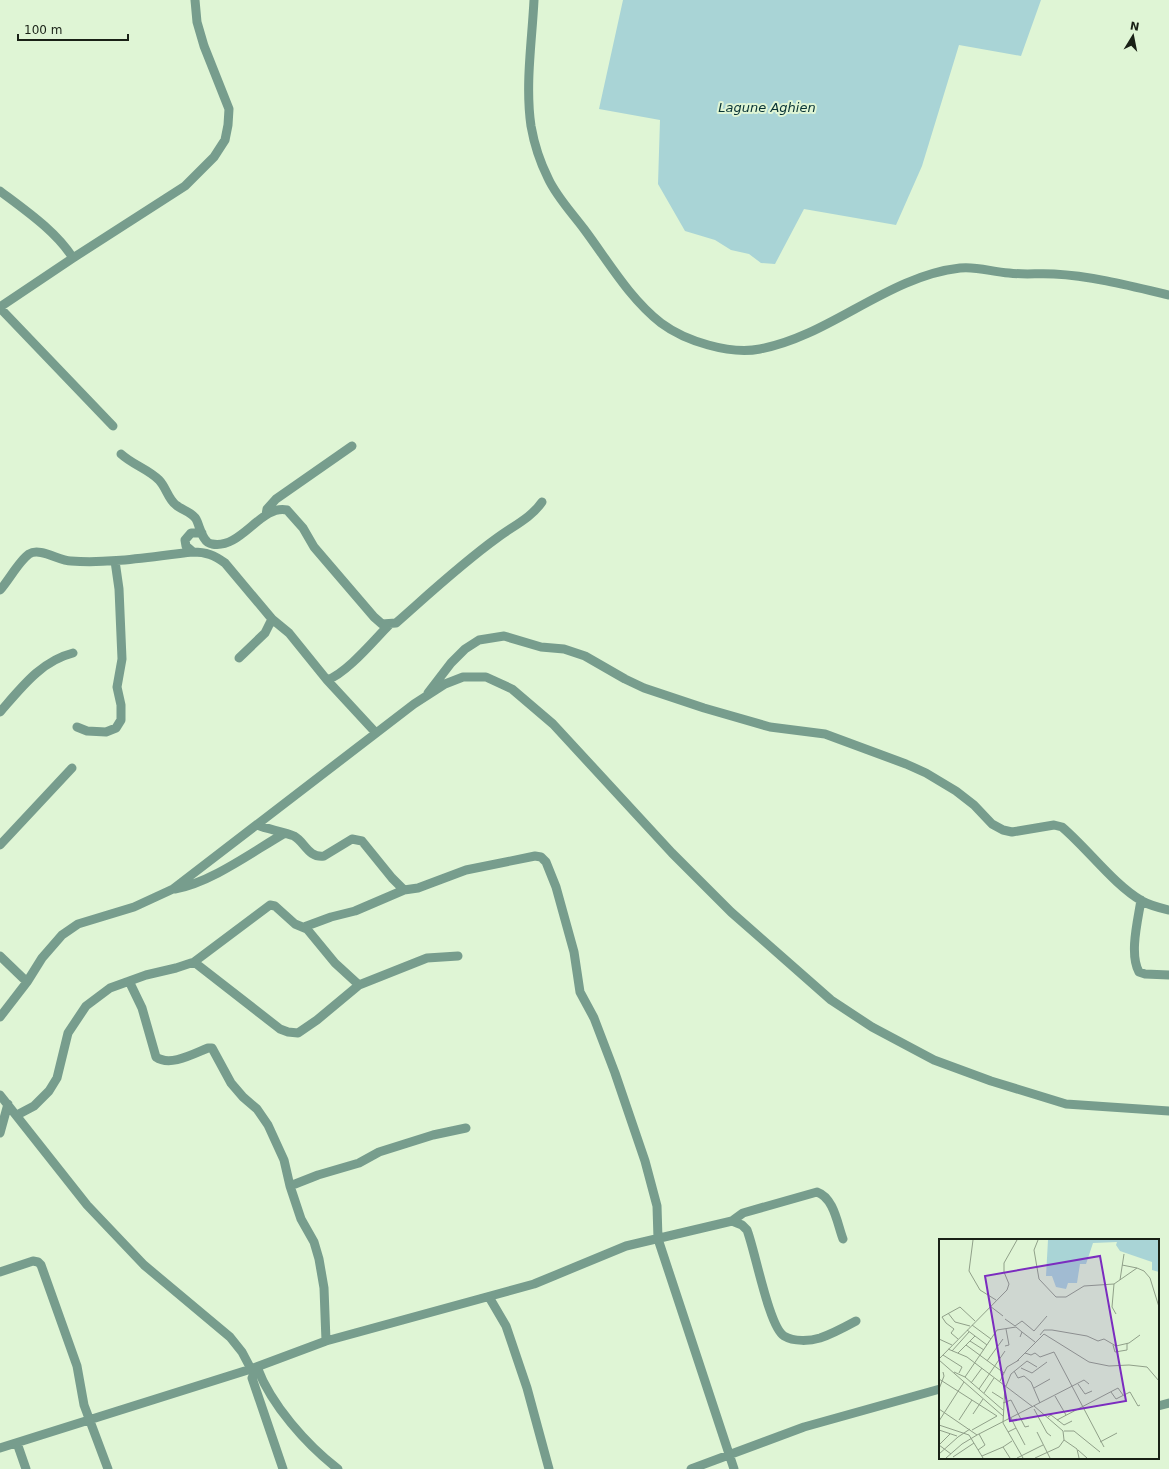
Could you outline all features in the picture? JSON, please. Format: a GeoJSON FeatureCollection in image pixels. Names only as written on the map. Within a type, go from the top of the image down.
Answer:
{"type":"FeatureCollection","features":[{"type":"Feature","properties":{"kind":"street"},"geometry":{"type":"LineString","coordinates":[[113,426],[0,307],[72,258],[185,186],[214,157],[225,140],[228,125],[228,109],[204,46],[197,22],[195,0]]}},
{"type":"Feature","properties":{"kind":"street"},"geometry":{"type":"LineString","coordinates":[[534,0],[529,93],[531,127],[548,179],[637,301],[663,324],[689,338],[713,346],[736,350],[758,350],[812,331],[898,288],[932,274],[959,268],[982,268],[1006,273],[1059,274],[1136,287],[1169,295]]}},
{"type":"Feature","properties":{"kind":"street"},"geometry":{"type":"LineString","coordinates":[[0,191],[30,213],[67,248],[72,258]]}},
{"type":"Feature","properties":{"kind":"street"},"geometry":{"type":"LineString","coordinates":[[266,515],[267,509],[276,499],[352,446]]}},
{"type":"Feature","properties":{"kind":"street"},"geometry":{"type":"LineString","coordinates":[[122,454],[129,462],[151,472],[161,481],[175,505],[196,519],[207,548],[225,563],[272,618],[289,633],[327,680],[376,733]]}},
{"type":"Feature","properties":{"kind":"street"},"geometry":{"type":"LineString","coordinates":[[0,590],[10,579],[22,561],[30,554],[36,552],[69,561],[115,561],[193,552],[231,540],[245,532],[266,515],[280,508],[292,514],[303,528],[314,547],[356,598],[382,624],[389,625],[396,623],[435,588],[497,537],[536,511],[542,502]]}},
{"type":"Feature","properties":{"kind":"street"},"geometry":{"type":"LineString","coordinates":[[193,552],[186,546],[186,538],[191,533],[202,533]]}},
{"type":"Feature","properties":{"kind":"street"},"geometry":{"type":"LineString","coordinates":[[77,726],[87,731],[106,732],[116,728],[121,720],[121,705],[117,688],[122,659],[119,589],[115,561]]}},
{"type":"Feature","properties":{"kind":"street"},"geometry":{"type":"LineString","coordinates":[[239,658],[265,633],[272,618]]}},
{"type":"Feature","properties":{"kind":"street"},"geometry":{"type":"LineString","coordinates":[[327,680],[333,678],[357,659],[389,625]]}},
{"type":"Feature","properties":{"kind":"street"},"geometry":{"type":"LineString","coordinates":[[424,699],[451,662],[465,649],[479,640],[504,636],[542,647],[564,649],[585,656],[625,680],[644,688],[770,727],[825,734],[906,764],[926,773],[956,791],[974,805],[992,824],[1002,830],[1012,832],[1054,825],[1062,827],[1106,870],[1141,900],[1169,910]]}},
{"type":"Feature","properties":{"kind":"street"},"geometry":{"type":"LineString","coordinates":[[0,712],[34,674],[62,656],[73,653]]}},
{"type":"Feature","properties":{"kind":"street"},"geometry":{"type":"LineString","coordinates":[[0,1017],[42,958],[62,935],[78,924],[134,907],[173,889],[414,704],[424,699],[445,684],[463,677],[486,677],[512,689],[553,724],[672,853],[731,912],[831,1000],[872,1027],[934,1060],[1066,1104],[1169,1111]]}},
{"type":"Feature","properties":{"kind":"street"},"geometry":{"type":"LineString","coordinates":[[0,845],[72,768]]}},
{"type":"Feature","properties":{"kind":"street"},"geometry":{"type":"LineString","coordinates":[[257,825],[274,832],[295,836],[308,850],[319,857],[324,856],[352,839],[362,841],[392,878],[404,890]]}},
{"type":"Feature","properties":{"kind":"street"},"geometry":{"type":"LineString","coordinates":[[173,889],[187,887],[213,875],[285,833]]}},
{"type":"Feature","properties":{"kind":"street"},"geometry":{"type":"LineString","coordinates":[[304,927],[330,917],[355,911],[404,890],[418,888],[466,870],[527,857],[541,857],[546,862],[556,888],[574,952],[580,992],[594,1018],[615,1072],[645,1161],[657,1206],[658,1239],[734,1469]]}},
{"type":"Feature","properties":{"kind":"street"},"geometry":{"type":"LineString","coordinates":[[1141,900],[1136,935],[1135,957],[1137,968],[1139,972],[1145,974],[1169,975]]}},
{"type":"Feature","properties":{"kind":"street"},"geometry":{"type":"LineString","coordinates":[[17,1115],[34,1106],[49,1091],[57,1078],[68,1033],[86,1006],[110,988],[194,962],[270,906],[274,906],[295,924],[304,927],[335,964],[359,985]]}},
{"type":"Feature","properties":{"kind":"street"},"geometry":{"type":"LineString","coordinates":[[0,956],[26,982]]}},
{"type":"Feature","properties":{"kind":"street"},"geometry":{"type":"LineString","coordinates":[[194,962],[280,1029],[298,1033],[318,1020],[359,985],[428,958],[458,956]]}},
{"type":"Feature","properties":{"kind":"street"},"geometry":{"type":"LineString","coordinates":[[129,981],[142,1008],[156,1057],[161,1061],[170,1061],[212,1048],[231,1083],[243,1098],[257,1109],[268,1125],[284,1160],[290,1186],[301,1219],[314,1242],[319,1259],[324,1288],[326,1341]]}},
{"type":"Feature","properties":{"kind":"street"},"geometry":{"type":"LineString","coordinates":[[0,1095],[87,1205],[144,1265],[230,1337],[256,1370],[272,1398],[292,1423],[320,1455],[338,1469]]}},
{"type":"Feature","properties":{"kind":"street"},"geometry":{"type":"LineString","coordinates":[[0,1133],[8,1104]]}},
{"type":"Feature","properties":{"kind":"street"},"geometry":{"type":"LineString","coordinates":[[290,1186],[318,1174],[359,1163],[379,1152],[433,1135],[466,1128]]}},
{"type":"Feature","properties":{"kind":"street"},"geometry":{"type":"LineString","coordinates":[[0,1448],[256,1370],[326,1341],[534,1284],[626,1246],[732,1221],[748,1212],[817,1192],[825,1195],[830,1201],[843,1239]]}},
{"type":"Feature","properties":{"kind":"street"},"geometry":{"type":"LineString","coordinates":[[732,1221],[742,1224],[747,1230],[767,1300],[778,1328],[783,1336],[798,1340],[820,1338],[856,1321]]}},
{"type":"Feature","properties":{"kind":"street"},"geometry":{"type":"LineString","coordinates":[[0,1272],[33,1261],[38,1262],[41,1265],[77,1366],[81,1392],[89,1420],[108,1469]]}},
{"type":"Feature","properties":{"kind":"street"},"geometry":{"type":"LineString","coordinates":[[488,1297],[506,1326],[523,1374],[549,1469]]}},
{"type":"Feature","properties":{"kind":"street"},"geometry":{"type":"LineString","coordinates":[[256,1370],[252,1378],[283,1469]]}},
{"type":"Feature","properties":{"kind":"street"},"geometry":{"type":"LineString","coordinates":[[691,1469],[804,1427],[939,1389]]}},
{"type":"Feature","properties":{"kind":"street"},"geometry":{"type":"LineString","coordinates":[[1159,1406],[1169,1403]]}},
{"type":"Feature","properties":{"kind":"street"},"geometry":{"type":"LineString","coordinates":[[17,1443],[26,1469]]}},
{"type":"Feature","properties":{"kind":"water","name":"Lagune Aghien"},"geometry":{"type":"Polygon","coordinates":[[[623,0],[1041,0],[1021,56],[959,45],[922,166],[896,225],[804,209],[775,264],[761,263],[749,254],[731,250],[715,240],[685,231],[658,184],[660,120],[599,109],[623,0]]]}}]}
